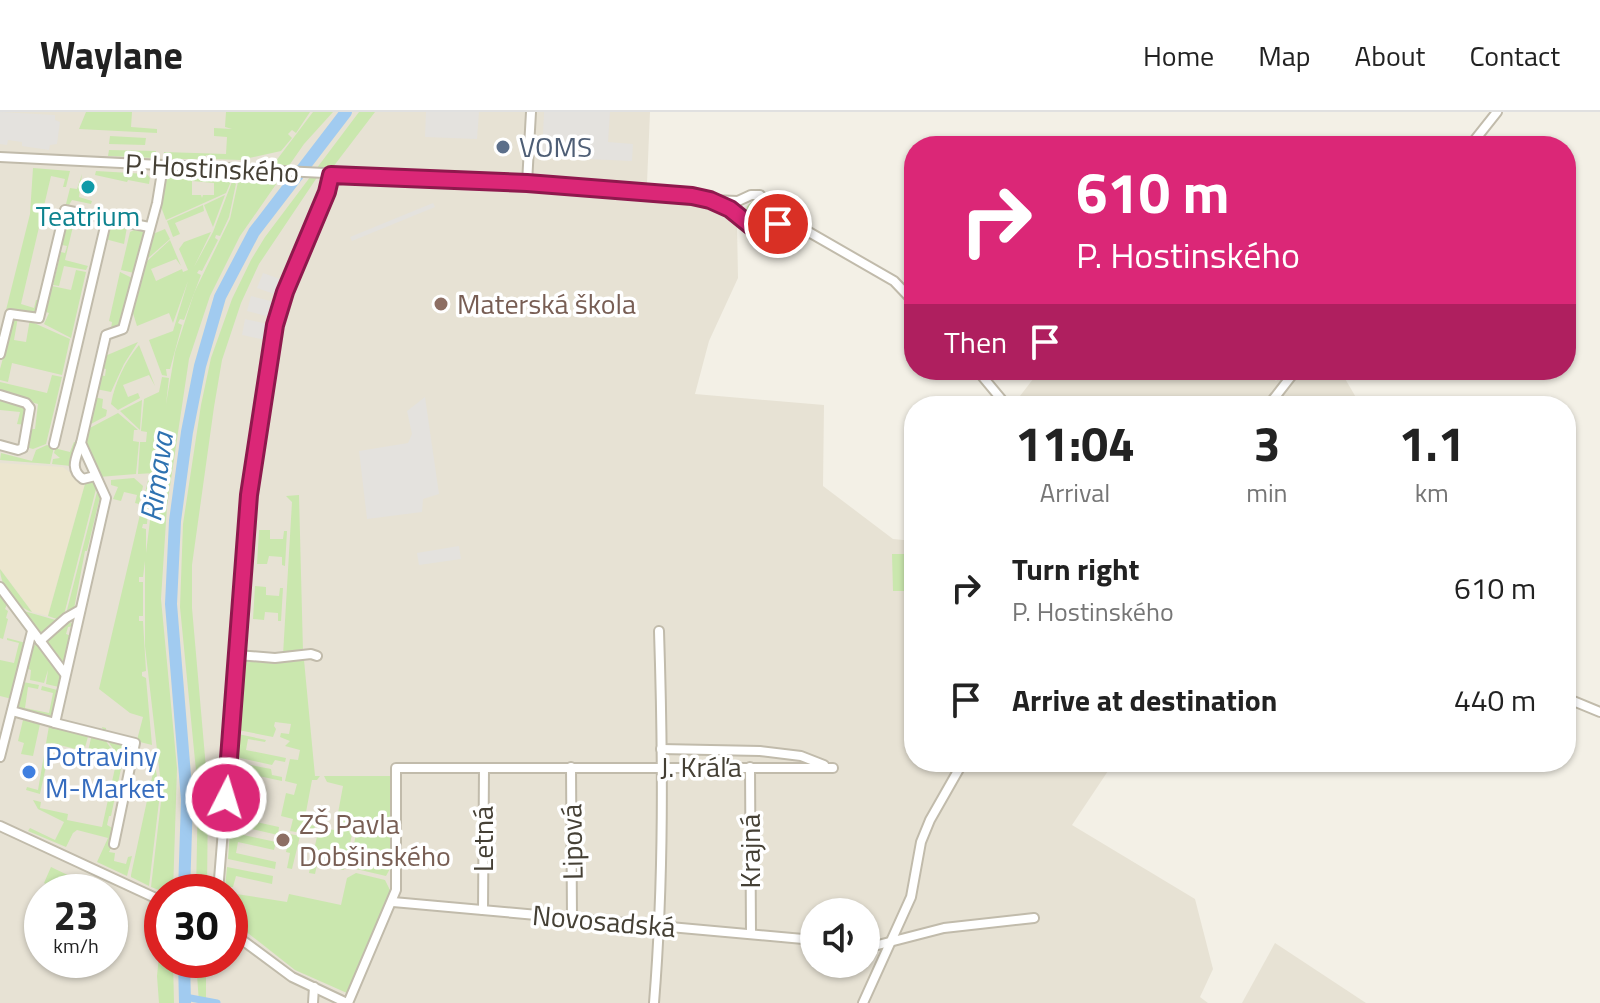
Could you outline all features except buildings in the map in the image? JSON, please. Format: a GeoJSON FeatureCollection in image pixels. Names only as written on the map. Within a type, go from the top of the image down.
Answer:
{"type":"FeatureCollection","features":[{"type":"Feature","properties":{"kind":"street"},"geometry":{"type":"LineString","coordinates":[[527,183],[531,112]]}},
{"type":"Feature","properties":{"kind":"street"},"geometry":{"type":"LineString","coordinates":[[1478,136],[1497,112]]}},
{"type":"Feature","properties":{"kind":"street","name":"P. Hostinského"},"geometry":{"type":"LineString","coordinates":[[0,157],[527,183],[710,200],[744,200],[751,195],[760,195],[781,216],[894,281],[904,292]]}},
{"type":"Feature","properties":{"kind":"street"},"geometry":{"type":"LineString","coordinates":[[95,476],[83,479],[73,468],[106,335],[123,329],[163,166]]}},
{"type":"Feature","properties":{"kind":"street"},"geometry":{"type":"LineString","coordinates":[[219,874],[249,495],[275,325],[285,292],[327,192],[328,174]]}},
{"type":"Feature","properties":{"kind":"street","name":"P. Hostinského"},"geometry":{"type":"LineString","coordinates":[[710,200],[741,216],[751,226],[765,224],[801,228]]}},
{"type":"Feature","properties":{"kind":"street"},"geometry":{"type":"LineString","coordinates":[[741,216],[740,207],[744,200]]}},
{"type":"Feature","properties":{"kind":"street"},"geometry":{"type":"LineString","coordinates":[[765,224],[771,216],[771,206]]}},
{"type":"Feature","properties":{"kind":"street"},"geometry":{"type":"LineString","coordinates":[[0,311],[39,318],[65,210],[149,227]]}},
{"type":"Feature","properties":{"kind":"street"},"geometry":{"type":"LineString","coordinates":[[54,444],[107,218]]}},
{"type":"Feature","properties":{"kind":"street"},"geometry":{"type":"LineString","coordinates":[[0,354],[10,314]]}},
{"type":"Feature","properties":{"kind":"street"},"geometry":{"type":"LineString","coordinates":[[985,380],[999,396]]}},
{"type":"Feature","properties":{"kind":"street"},"geometry":{"type":"LineString","coordinates":[[1276,396],[1288,380]]}},
{"type":"Feature","properties":{"kind":"street"},"geometry":{"type":"LineString","coordinates":[[0,395],[26,403],[30,408],[23,448],[0,445]]}},
{"type":"Feature","properties":{"kind":"street"},"geometry":{"type":"LineString","coordinates":[[55,723],[106,498],[81,443]]}},
{"type":"Feature","properties":{"kind":"street"},"geometry":{"type":"LineString","coordinates":[[0,587],[65,674]]}},
{"type":"Feature","properties":{"kind":"street"},"geometry":{"type":"LineString","coordinates":[[40,641],[80,610]]}},
{"type":"Feature","properties":{"kind":"street"},"geometry":{"type":"LineString","coordinates":[[0,757],[32,631]]}},
{"type":"Feature","properties":{"kind":"street"},"geometry":{"type":"LineString","coordinates":[[654,1003],[660,926],[662,767],[659,631]]}},
{"type":"Feature","properties":{"kind":"street"},"geometry":{"type":"LineString","coordinates":[[237,655],[275,658],[317,656]]}},
{"type":"Feature","properties":{"kind":"street"},"geometry":{"type":"LineString","coordinates":[[1576,702],[1600,712]]}},
{"type":"Feature","properties":{"kind":"street"},"geometry":{"type":"LineString","coordinates":[[12,711],[135,743],[114,844]]}},
{"type":"Feature","properties":{"kind":"street","name":"J. Kráľa"},"geometry":{"type":"LineString","coordinates":[[393,902],[396,890],[396,768],[833,768],[787,754],[661,749]]}},
{"type":"Feature","properties":{"kind":"street","name":"Lipová"},"geometry":{"type":"LineString","coordinates":[[571,767],[572,918]]}},
{"type":"Feature","properties":{"kind":"street","name":"Krajná"},"geometry":{"type":"LineString","coordinates":[[750,767],[751,934]]}},
{"type":"Feature","properties":{"kind":"street","name":"Letná"},"geometry":{"type":"LineString","coordinates":[[483,910],[484,768]]}},
{"type":"Feature","properties":{"kind":"street"},"geometry":{"type":"LineString","coordinates":[[863,1003],[911,897],[921,842],[957,772]]}},
{"type":"Feature","properties":{"kind":"street"},"geometry":{"type":"LineString","coordinates":[[0,826],[144,893]]}},
{"type":"Feature","properties":{"kind":"street"},"geometry":{"type":"LineString","coordinates":[[248,945],[280,969],[347,1003],[393,902]]}},
{"type":"Feature","properties":{"kind":"street","name":"Novosadská"},"geometry":{"type":"LineString","coordinates":[[393,902],[800,939]]}},
{"type":"Feature","properties":{"kind":"street"},"geometry":{"type":"LineString","coordinates":[[880,944],[969,924],[1034,918]]}},
{"type":"Feature","properties":{"kind":"street"},"geometry":{"type":"LineString","coordinates":[[313,1003],[314,987]]}},
{"type":"Feature","properties":{"kind":"shaded area"},"geometry":{"type":"Polygon","coordinates":[[[0,112],[650,112],[647,183],[713,210],[737,225],[738,278],[709,341],[695,394],[824,405],[823,486],[893,539],[904,540],[904,772],[1107,772],[1072,825],[1195,899],[1213,969],[1200,997],[1208,1003],[0,1003],[0,112]]]}},
{"type":"Feature","properties":{"kind":"shaded area"},"geometry":{"type":"Polygon","coordinates":[[[0,112],[55,115],[55,120],[60,122],[57,144],[50,145],[49,150],[22,146],[22,142],[8,140],[7,145],[0,144],[0,112]]]}},
{"type":"Feature","properties":{"kind":"shaded area"},"geometry":{"type":"Polygon","coordinates":[[[426,112],[479,112],[477,139],[425,137],[426,112]]]}},
{"type":"Feature","properties":{"kind":"shaded area"},"geometry":{"type":"Polygon","coordinates":[[[544,112],[610,112],[608,142],[633,144],[632,161],[542,157],[544,112]]]}},
{"type":"Feature","properties":{"kind":"shaded area"},"geometry":{"type":"Polygon","coordinates":[[[433,203],[435,207],[352,241],[350,237],[433,203]]]}},
{"type":"Feature","properties":{"kind":"shaded area"},"geometry":{"type":"Polygon","coordinates":[[[263,273],[283,280],[277,295],[257,288],[263,273]]]}},
{"type":"Feature","properties":{"kind":"shaded area"},"geometry":{"type":"Polygon","coordinates":[[[251,296],[274,302],[270,317],[247,311],[251,296]]]}},
{"type":"Feature","properties":{"kind":"shaded area"},"geometry":{"type":"Polygon","coordinates":[[[245,319],[268,324],[265,340],[242,335],[245,319]]]}},
{"type":"Feature","properties":{"kind":"shaded area"},"geometry":{"type":"Polygon","coordinates":[[[1032,380],[1346,380],[1355,396],[1020,396],[1032,380]]]}},
{"type":"Feature","properties":{"kind":"shaded area"},"geometry":{"type":"Polygon","coordinates":[[[425,397],[439,494],[423,499],[422,512],[367,519],[359,451],[408,443],[412,434],[407,411],[425,397]]]}},
{"type":"Feature","properties":{"kind":"shaded area"},"geometry":{"type":"Polygon","coordinates":[[[0,463],[63,467],[85,484],[48,616],[32,612],[0,569],[0,463]]]}},
{"type":"Feature","properties":{"kind":"shaded area"},"geometry":{"type":"Polygon","coordinates":[[[459,546],[461,559],[419,565],[417,553],[459,546]]]}},
{"type":"Feature","properties":{"kind":"shaded area"},"geometry":{"type":"Polygon","coordinates":[[[1275,943],[1366,1003],[1242,1003],[1275,943]]]}},
{"type":"Feature","properties":{"kind":"green space"},"geometry":{"type":"Polygon","coordinates":[[[86,112],[132,112],[131,127],[157,129],[157,133],[79,129],[86,112]]]}},
{"type":"Feature","properties":{"kind":"green space"},"geometry":{"type":"Polygon","coordinates":[[[226,112],[310,112],[296,133],[292,130],[288,134],[292,138],[281,151],[240,160],[214,159],[214,156],[206,155],[205,159],[164,159],[164,152],[226,154],[227,137],[214,136],[214,128],[232,129],[225,127],[226,112]]]}},
{"type":"Feature","properties":{"kind":"green space"},"geometry":{"type":"Polygon","coordinates":[[[313,112],[333,112],[304,144],[240,236],[210,296],[189,359],[167,506],[161,599],[177,768],[174,874],[153,874],[162,793],[145,646],[145,561],[143,577],[139,577],[139,582],[143,582],[143,616],[139,616],[139,621],[143,621],[146,671],[142,672],[142,676],[146,678],[152,745],[104,733],[102,727],[106,728],[106,732],[137,740],[143,717],[130,713],[99,689],[149,476],[153,476],[147,524],[143,524],[142,528],[146,529],[146,553],[157,463],[151,462],[154,473],[138,474],[140,442],[146,442],[147,432],[141,431],[144,399],[159,392],[162,377],[169,378],[166,404],[175,352],[194,293],[230,219],[238,182],[254,183],[263,178],[313,112]]]}},
{"type":"Feature","properties":{"kind":"green space"},"geometry":{"type":"Polygon","coordinates":[[[359,112],[375,112],[333,167],[322,170],[259,264],[241,303],[222,360],[192,565],[192,608],[208,791],[207,874],[196,874],[198,791],[180,607],[183,524],[211,358],[232,299],[265,237],[359,112]]]}},
{"type":"Feature","properties":{"kind":"green space"},"geometry":{"type":"Polygon","coordinates":[[[110,136],[146,138],[145,145],[109,144],[110,136]]]}},
{"type":"Feature","properties":{"kind":"green space"},"geometry":{"type":"Polygon","coordinates":[[[109,150],[156,151],[155,158],[108,156],[109,150]]]}},
{"type":"Feature","properties":{"kind":"green space"},"geometry":{"type":"Polygon","coordinates":[[[33,168],[70,171],[66,187],[63,187],[65,179],[51,176],[21,304],[34,308],[36,300],[39,300],[33,315],[6,310],[30,214],[33,168]]]}},
{"type":"Feature","properties":{"kind":"green space"},"geometry":{"type":"Polygon","coordinates":[[[96,171],[147,174],[149,184],[95,175],[96,171]]]}},
{"type":"Feature","properties":{"kind":"green space"},"geometry":{"type":"Polygon","coordinates":[[[82,174],[79,197],[92,201],[91,204],[72,200],[69,205],[66,204],[70,188],[77,189],[82,174]]]}},
{"type":"Feature","properties":{"kind":"green space"},"geometry":{"type":"Polygon","coordinates":[[[168,175],[232,179],[226,193],[166,220],[160,204],[168,175]],[[192,181],[192,195],[201,195],[202,198],[203,195],[214,195],[214,183],[192,181]]]}},
{"type":"Feature","properties":{"kind":"green space"},"geometry":{"type":"Polygon","coordinates":[[[233,179],[237,179],[229,217],[220,236],[216,235],[218,240],[202,271],[197,273],[201,275],[184,320],[180,319],[178,323],[182,325],[170,369],[166,369],[167,376],[162,375],[149,340],[173,331],[188,281],[173,323],[169,313],[137,326],[132,310],[145,263],[170,240],[181,266],[176,259],[151,269],[156,281],[182,269],[183,272],[188,270],[179,249],[184,242],[211,232],[194,267],[213,232],[233,179]]]}},
{"type":"Feature","properties":{"kind":"green space"},"geometry":{"type":"Polygon","coordinates":[[[225,195],[213,227],[204,205],[225,195]]]}},
{"type":"Feature","properties":{"kind":"green space"},"geometry":{"type":"Polygon","coordinates":[[[756,201],[763,204],[766,211],[763,218],[756,221],[749,218],[746,211],[749,204],[756,201]]]}},
{"type":"Feature","properties":{"kind":"green space"},"geometry":{"type":"Polygon","coordinates":[[[203,205],[204,211],[175,223],[180,234],[173,237],[167,221],[203,205]]]}},
{"type":"Feature","properties":{"kind":"green space"},"geometry":{"type":"Polygon","coordinates":[[[69,216],[75,218],[65,260],[88,266],[86,270],[64,266],[59,286],[53,285],[61,252],[65,253],[67,246],[62,245],[69,216]]]}},
{"type":"Feature","properties":{"kind":"green space"},"geometry":{"type":"Polygon","coordinates":[[[111,222],[127,227],[124,244],[105,239],[111,222]]]}},
{"type":"Feature","properties":{"kind":"green space"},"geometry":{"type":"Polygon","coordinates":[[[165,229],[170,239],[146,260],[153,234],[165,229]]]}},
{"type":"Feature","properties":{"kind":"green space"},"geometry":{"type":"Polygon","coordinates":[[[130,232],[144,232],[134,273],[121,270],[130,232]]]}},
{"type":"Feature","properties":{"kind":"green space"},"geometry":{"type":"Polygon","coordinates":[[[76,270],[86,272],[71,338],[44,324],[49,313],[46,312],[52,286],[71,290],[76,270]]]}},
{"type":"Feature","properties":{"kind":"green space"},"geometry":{"type":"Polygon","coordinates":[[[120,272],[132,278],[120,328],[115,327],[114,330],[109,321],[120,272]]]}},
{"type":"Feature","properties":{"kind":"green space"},"geometry":{"type":"Polygon","coordinates":[[[14,317],[18,317],[14,340],[26,342],[30,319],[70,339],[62,375],[12,363],[8,382],[0,380],[14,317]]]}},
{"type":"Feature","properties":{"kind":"green space"},"geometry":{"type":"Polygon","coordinates":[[[138,342],[111,392],[96,389],[99,375],[105,376],[106,369],[101,368],[105,356],[138,342]]]}},
{"type":"Feature","properties":{"kind":"green space"},"geometry":{"type":"Polygon","coordinates":[[[139,345],[155,386],[149,375],[123,385],[128,397],[138,393],[140,398],[118,410],[111,404],[115,388],[125,365],[139,345]]]}},
{"type":"Feature","properties":{"kind":"green space"},"geometry":{"type":"Polygon","coordinates":[[[52,375],[62,377],[46,444],[33,449],[26,447],[28,429],[35,429],[38,404],[0,394],[0,382],[47,393],[52,375]]]}},
{"type":"Feature","properties":{"kind":"green space"},"geometry":{"type":"Polygon","coordinates":[[[94,397],[103,399],[102,408],[107,410],[106,416],[87,426],[94,397]]]}},
{"type":"Feature","properties":{"kind":"green space"},"geometry":{"type":"Polygon","coordinates":[[[0,398],[27,405],[25,425],[17,424],[20,412],[0,410],[0,398]]]}},
{"type":"Feature","properties":{"kind":"green space"},"geometry":{"type":"Polygon","coordinates":[[[142,400],[140,430],[120,411],[142,400]]]}},
{"type":"Feature","properties":{"kind":"green space"},"geometry":{"type":"Polygon","coordinates":[[[118,413],[138,430],[134,430],[133,441],[139,442],[136,474],[99,477],[84,440],[88,436],[85,435],[86,430],[118,413]]]}},
{"type":"Feature","properties":{"kind":"green space"},"geometry":{"type":"Polygon","coordinates":[[[58,439],[58,449],[70,452],[74,442],[77,443],[71,466],[52,464],[53,459],[60,458],[54,453],[58,439]]]}},
{"type":"Feature","properties":{"kind":"green space"},"geometry":{"type":"Polygon","coordinates":[[[47,445],[54,447],[50,464],[0,460],[1,453],[32,461],[36,450],[47,445]]]}},
{"type":"Feature","properties":{"kind":"green space"},"geometry":{"type":"Polygon","coordinates":[[[134,478],[143,486],[139,504],[135,503],[137,495],[124,492],[121,501],[113,499],[118,487],[111,485],[111,480],[134,478]]]}},
{"type":"Feature","properties":{"kind":"green space"},"geometry":{"type":"Polygon","coordinates":[[[91,480],[97,485],[64,615],[60,620],[48,616],[85,484],[91,480]]]}},
{"type":"Feature","properties":{"kind":"green space"},"geometry":{"type":"Polygon","coordinates":[[[98,488],[103,498],[99,501],[85,551],[74,609],[66,614],[98,488]]]}},
{"type":"Feature","properties":{"kind":"green space"},"geometry":{"type":"Polygon","coordinates":[[[299,495],[303,652],[283,655],[292,502],[286,496],[299,495]]]}},
{"type":"Feature","properties":{"kind":"green space"},"geometry":{"type":"Polygon","coordinates":[[[259,530],[270,530],[270,539],[283,539],[284,531],[287,531],[285,566],[282,565],[282,557],[269,556],[267,564],[257,564],[259,530]]]}},
{"type":"Feature","properties":{"kind":"green space"},"geometry":{"type":"Polygon","coordinates":[[[892,554],[904,554],[904,591],[893,591],[892,554]]]}},
{"type":"Feature","properties":{"kind":"green space"},"geometry":{"type":"Polygon","coordinates":[[[0,569],[32,612],[20,606],[10,595],[0,569]]]}},
{"type":"Feature","properties":{"kind":"green space"},"geometry":{"type":"Polygon","coordinates":[[[255,586],[266,587],[266,595],[279,596],[280,588],[283,588],[281,621],[278,621],[278,613],[265,612],[264,620],[253,619],[255,586]]]}},
{"type":"Feature","properties":{"kind":"green space"},"geometry":{"type":"Polygon","coordinates":[[[0,591],[9,600],[5,609],[8,619],[3,639],[0,638],[0,591]]]}},
{"type":"Feature","properties":{"kind":"green space"},"geometry":{"type":"Polygon","coordinates":[[[24,611],[59,621],[43,636],[24,611]]]}},
{"type":"Feature","properties":{"kind":"green space"},"geometry":{"type":"Polygon","coordinates":[[[69,621],[74,626],[68,627],[66,634],[71,636],[64,666],[46,643],[69,621]]]}},
{"type":"Feature","properties":{"kind":"green space"},"geometry":{"type":"Polygon","coordinates":[[[7,638],[26,643],[12,699],[0,696],[0,660],[14,663],[19,643],[7,638]]]}},
{"type":"Feature","properties":{"kind":"green space"},"geometry":{"type":"Polygon","coordinates":[[[37,643],[62,675],[59,687],[46,684],[48,670],[44,683],[30,680],[31,670],[28,669],[24,678],[31,649],[37,643]]]}},
{"type":"Feature","properties":{"kind":"green space"},"geometry":{"type":"Polygon","coordinates":[[[304,660],[315,776],[320,776],[312,780],[304,823],[315,826],[313,835],[290,831],[293,819],[281,816],[286,793],[294,795],[297,784],[285,781],[290,759],[298,760],[300,750],[285,746],[290,741],[280,737],[281,733],[289,734],[291,724],[275,722],[273,737],[238,730],[243,662],[280,663],[304,660]]]}},
{"type":"Feature","properties":{"kind":"green space"},"geometry":{"type":"Polygon","coordinates":[[[23,682],[39,685],[38,689],[28,687],[25,708],[49,713],[53,693],[41,690],[42,686],[61,691],[56,712],[48,717],[19,709],[17,706],[23,682]]]}},
{"type":"Feature","properties":{"kind":"green space"},"geometry":{"type":"Polygon","coordinates":[[[23,720],[40,724],[33,756],[21,754],[24,743],[18,741],[23,720]]]}},
{"type":"Feature","properties":{"kind":"green space"},"geometry":{"type":"Polygon","coordinates":[[[49,726],[89,733],[84,751],[51,743],[40,794],[26,790],[27,787],[38,790],[49,726]]]}},
{"type":"Feature","properties":{"kind":"green space"},"geometry":{"type":"Polygon","coordinates":[[[92,734],[103,737],[122,764],[107,825],[116,830],[109,844],[112,846],[109,852],[115,853],[114,861],[126,864],[128,857],[132,856],[128,874],[97,862],[108,838],[77,830],[66,847],[28,831],[30,828],[55,840],[64,822],[38,809],[33,800],[41,802],[40,808],[68,814],[67,820],[102,827],[117,759],[88,751],[92,734]]]}},
{"type":"Feature","properties":{"kind":"green space"},"geometry":{"type":"Polygon","coordinates":[[[238,734],[266,740],[248,739],[246,750],[286,758],[285,762],[275,760],[272,765],[236,757],[238,734]]]}},
{"type":"Feature","properties":{"kind":"green space"},"geometry":{"type":"Polygon","coordinates":[[[105,737],[126,744],[128,764],[123,763],[105,737]]]}},
{"type":"Feature","properties":{"kind":"green space"},"geometry":{"type":"Polygon","coordinates":[[[152,749],[160,793],[150,874],[144,874],[144,884],[131,875],[154,768],[152,749]]]}},
{"type":"Feature","properties":{"kind":"green space"},"geometry":{"type":"Polygon","coordinates":[[[235,762],[271,769],[272,775],[282,777],[282,781],[245,773],[242,784],[246,785],[239,818],[279,827],[278,835],[230,824],[235,762]]]}},
{"type":"Feature","properties":{"kind":"green space"},"geometry":{"type":"Polygon","coordinates":[[[324,776],[390,776],[392,865],[386,876],[351,865],[351,855],[359,857],[360,851],[353,849],[357,829],[336,824],[343,786],[327,782],[324,776]]]}},
{"type":"Feature","properties":{"kind":"green space"},"geometry":{"type":"Polygon","coordinates":[[[319,827],[353,830],[346,862],[313,855],[319,827]]]}},
{"type":"Feature","properties":{"kind":"green space"},"geometry":{"type":"Polygon","coordinates":[[[230,832],[276,842],[274,850],[238,842],[236,853],[276,862],[275,869],[228,859],[230,832]]]}},
{"type":"Feature","properties":{"kind":"green space"},"geometry":{"type":"Polygon","coordinates":[[[290,834],[300,836],[292,869],[287,868],[290,853],[286,852],[290,834]]]}},
{"type":"Feature","properties":{"kind":"green space"},"geometry":{"type":"Polygon","coordinates":[[[312,858],[345,865],[344,870],[317,865],[315,874],[309,873],[312,858]]]}},
{"type":"Feature","properties":{"kind":"green space"},"geometry":{"type":"Polygon","coordinates":[[[51,867],[66,874],[48,874],[51,867]]]}},
{"type":"Feature","properties":{"kind":"green space"},"geometry":{"type":"Polygon","coordinates":[[[227,867],[273,876],[272,884],[248,879],[248,874],[226,874],[227,867]]]}},
{"type":"Feature","properties":{"kind":"green space"},"geometry":{"type":"Polygon","coordinates":[[[356,873],[385,880],[391,901],[347,993],[295,970],[248,933],[248,896],[287,902],[289,894],[341,905],[347,878],[356,873]]]}},
{"type":"Feature","properties":{"kind":"green space"},"geometry":{"type":"Polygon","coordinates":[[[157,978],[173,978],[174,1003],[159,1003],[157,978]]]}},
{"type":"Feature","properties":{"kind":"green space"},"geometry":{"type":"Polygon","coordinates":[[[197,978],[206,978],[206,1003],[199,1003],[197,978]]]}},
{"type":"Feature","properties":{"kind":"waterway","name":"Rimava"},"geometry":{"type":"LineString","coordinates":[[185,874],[187,800],[171,604],[175,521],[200,366],[220,297],[254,232],[346,112]]}},
{"type":"Feature","properties":{"kind":"waterway","name":"Rimava"},"geometry":{"type":"LineString","coordinates":[[184,978],[185,1003]]}},
{"type":"Feature","properties":{"kind":"waterway"},"geometry":{"type":"LineString","coordinates":[[185,997],[217,1003]]}},
{"type":"Feature","properties":{"kind":"place","name":"VOMS"},"geometry":{"type":"Point","coordinates":[503,147]}},
{"type":"Feature","properties":{"kind":"place","name":"Teatrium"},"geometry":{"type":"Point","coordinates":[88,187]}},
{"type":"Feature","properties":{"kind":"place","name":"Materská škola"},"geometry":{"type":"Point","coordinates":[441,304]}},
{"type":"Feature","properties":{"kind":"place","name":"Potraviny M-Market"},"geometry":{"type":"Point","coordinates":[29,772]}},
{"type":"Feature","properties":{"kind":"place","name":"ZŠ Pavla Dobšinského"},"geometry":{"type":"Point","coordinates":[283,840]}},
{"type":"Feature","properties":{"kind":"route"},"geometry":{"type":"LineString","coordinates":[[226,798],[249,495],[275,325],[331,175],[527,183],[692,196],[736,212],[751,226],[778,224]]}}]}
